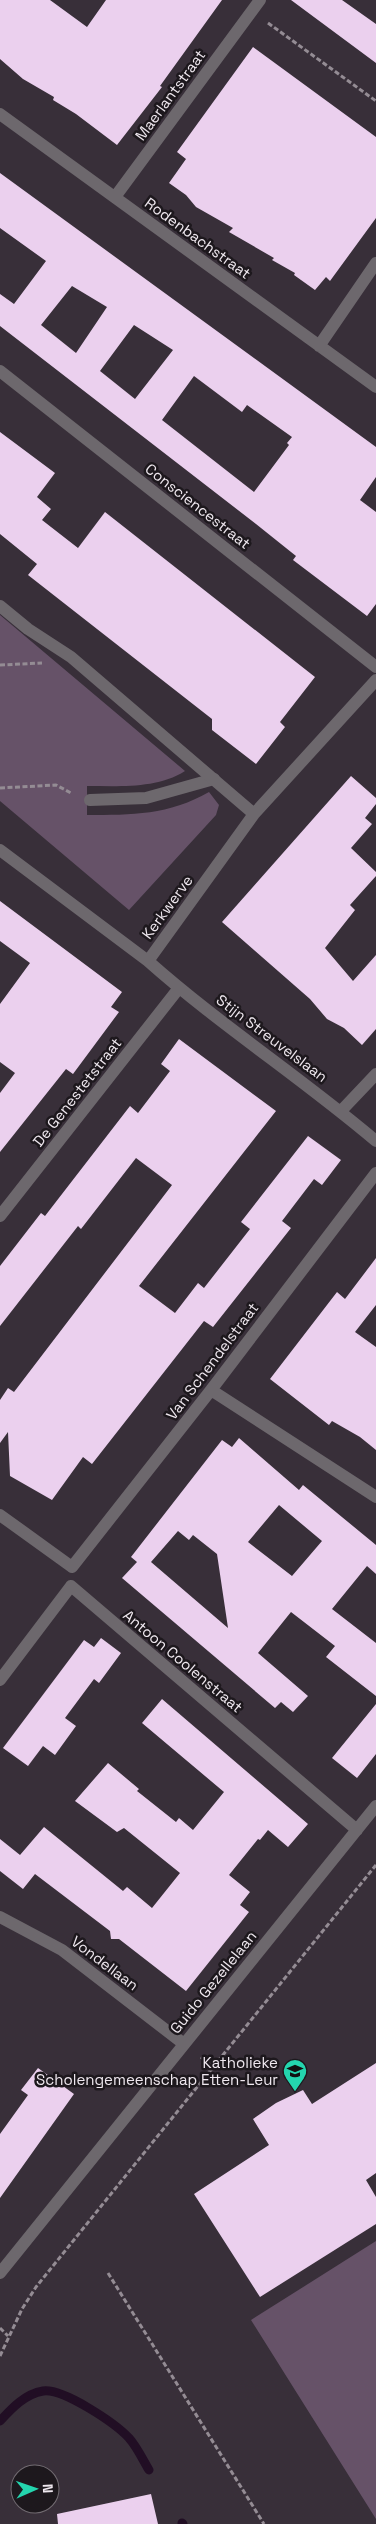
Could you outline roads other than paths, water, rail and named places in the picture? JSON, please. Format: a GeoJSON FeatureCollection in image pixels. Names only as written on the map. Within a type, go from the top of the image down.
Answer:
{"type":"FeatureCollection","features":[{"type":"Feature","properties":{"kind":"street","name":"Maerlantstraat"},"geometry":{"type":"LineString","coordinates":[[115,198],[260,0]]}},
{"type":"Feature","properties":{"kind":"street","name":"Rodenbachstraat"},"geometry":{"type":"LineString","coordinates":[[0,114],[376,388]]}},
{"type":"Feature","properties":{"kind":"street"},"geometry":{"type":"LineString","coordinates":[[318,346],[376,263]]}},
{"type":"Feature","properties":{"kind":"street","name":"Consciencestraat"},"geometry":{"type":"LineString","coordinates":[[0,371],[376,667]]}},
{"type":"Feature","properties":{"kind":"street"},"geometry":{"type":"LineString","coordinates":[[0,606],[22,625],[76,661],[254,814]]}},
{"type":"Feature","properties":{"kind":"street","name":"Kerkwerve"},"geometry":{"type":"LineString","coordinates":[[0,850],[148,961],[254,814],[376,680]]}},
{"type":"Feature","properties":{"kind":"street"},"geometry":{"type":"LineString","coordinates":[[90,800],[146,798],[214,779]]}},
{"type":"Feature","properties":{"kind":"street","name":"Stijn Streuvelslaan"},"geometry":{"type":"LineString","coordinates":[[148,961],[179,988],[341,1111],[376,1141]]}},
{"type":"Feature","properties":{"kind":"street","name":"De Genestetstraat"},"geometry":{"type":"LineString","coordinates":[[0,1216],[179,988]]}},
{"type":"Feature","properties":{"kind":"street"},"geometry":{"type":"LineString","coordinates":[[341,1111],[376,1074]]}},
{"type":"Feature","properties":{"kind":"street","name":"Van Schendelstraat"},"geometry":{"type":"LineString","coordinates":[[72,1567],[212,1390],[376,1173]]}},
{"type":"Feature","properties":{"kind":"street"},"geometry":{"type":"LineString","coordinates":[[212,1390],[376,1496]]}},
{"type":"Feature","properties":{"kind":"street"},"geometry":{"type":"LineString","coordinates":[[0,1515],[72,1567],[71,1586],[0,1680]]}},
{"type":"Feature","properties":{"kind":"street","name":"Antoon Coolenstraat"},"geometry":{"type":"LineString","coordinates":[[71,1586],[356,1830]]}},
{"type":"Feature","properties":{"kind":"street","name":"Guido Gezellelaan"},"geometry":{"type":"LineString","coordinates":[[0,2272],[376,1806]]}},
{"type":"Feature","properties":{"kind":"street","name":"Vondellaan"},"geometry":{"type":"LineString","coordinates":[[0,1917],[62,1950],[184,2044]]}},
{"type":"Feature","properties":{"kind":"waterway"},"geometry":{"type":"LineString","coordinates":[[0,2421],[30,2395],[43,2391],[63,2395],[101,2416],[129,2438],[149,2470]]}},
{"type":"Feature","properties":{"kind":"place","name":"Katholieke Scholengemeenschap Etten-Leur"},"geometry":{"type":"Point","coordinates":[295,2092]}}]}
